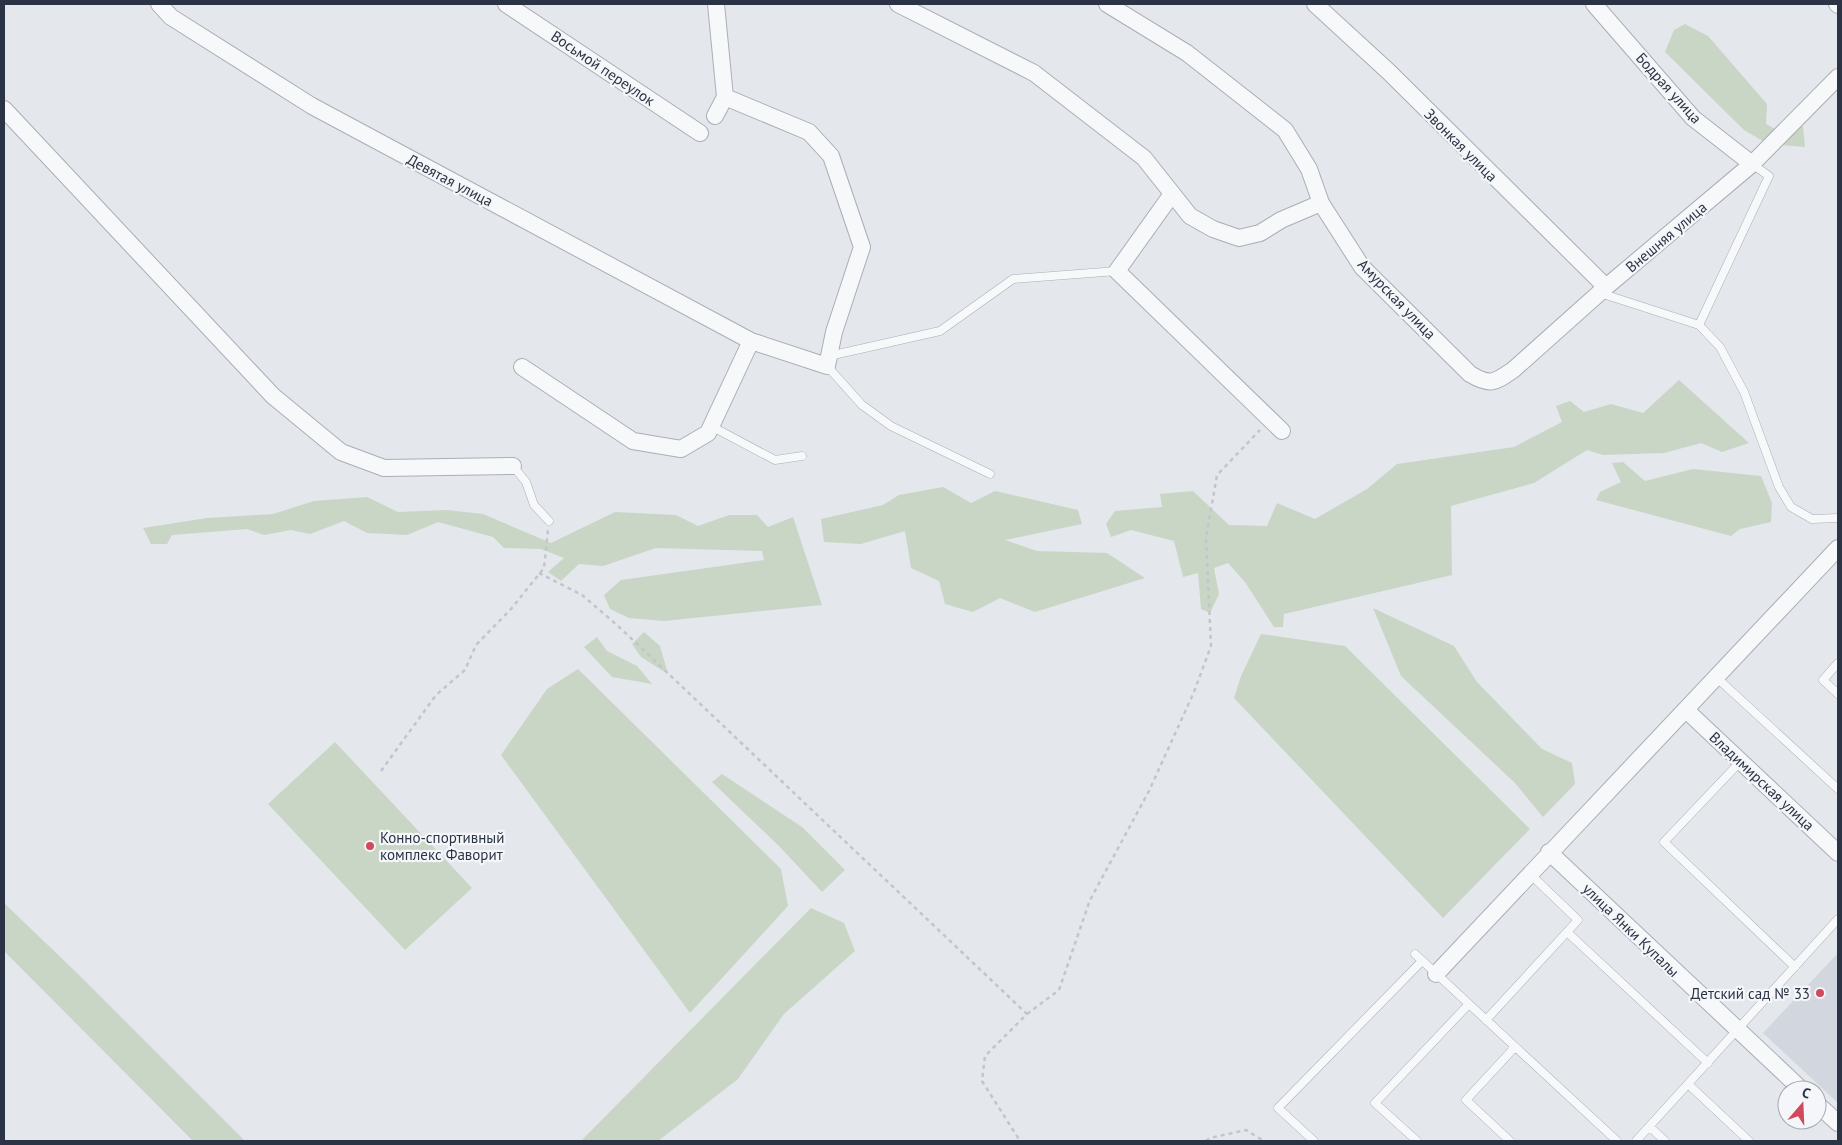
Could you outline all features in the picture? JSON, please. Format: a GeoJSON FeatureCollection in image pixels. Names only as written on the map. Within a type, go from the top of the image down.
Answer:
{"type":"FeatureCollection","features":[{"type":"Feature","properties":{"kind":"street","name":"Девятая улица"},"geometry":{"type":"LineString","coordinates":[[159,4],[171,17],[312,106],[752,341],[828,361]]}},
{"type":"Feature","properties":{"kind":"street","name":"Восьмой переулок"},"geometry":{"type":"LineString","coordinates":[[506,4],[700,133]]}},
{"type":"Feature","properties":{"kind":"street"},"geometry":{"type":"LineString","coordinates":[[715,116],[725,97],[716,4]]}},
{"type":"Feature","properties":{"kind":"street"},"geometry":{"type":"LineString","coordinates":[[898,4],[1034,72],[1144,158],[1190,216],[1213,229],[1239,238],[1260,233],[1281,220],[1321,203]]}},
{"type":"Feature","properties":{"kind":"street","name":"Амурская улица"},"geometry":{"type":"LineString","coordinates":[[1107,4],[1187,53],[1285,130],[1309,169],[1321,203],[1362,267],[1470,374],[1483,382]]}},
{"type":"Feature","properties":{"kind":"street","name":"Звонкая улица"},"geometry":{"type":"LineString","coordinates":[[1315,4],[1389,72],[1603,290]]}},
{"type":"Feature","properties":{"kind":"street","name":"Бодрая улица"},"geometry":{"type":"LineString","coordinates":[[1594,4],[1693,118],[1752,164]]}},
{"type":"Feature","properties":{"kind":"street","name":"Внешняя улица"},"geometry":{"type":"LineString","coordinates":[[1483,382],[1496,381],[1513,370],[1603,290],[1752,164],[1838,77]]}},
{"type":"Feature","properties":{"kind":"street"},"geometry":{"type":"LineString","coordinates":[[725,97],[809,132],[831,156],[862,247],[828,361]]}},
{"type":"Feature","properties":{"kind":"street"},"geometry":{"type":"LineString","coordinates":[[4,108],[273,396],[341,452],[384,468],[513,466]]}},
{"type":"Feature","properties":{"kind":"street"},"geometry":{"type":"LineString","coordinates":[[1172,194],[1117,271],[1276,425]]}},
{"type":"Feature","properties":{"kind":"street"},"geometry":{"type":"LineString","coordinates":[[522,367],[634,441],[681,449],[708,433],[752,341]]}},
{"type":"Feature","properties":{"kind":"street"},"geometry":{"type":"LineString","coordinates":[[1436,974],[1549,852],[1838,548]]}},
{"type":"Feature","properties":{"kind":"street","name":"Владимирская улица"},"geometry":{"type":"LineString","coordinates":[[1686,710],[1838,853]]}},
{"type":"Feature","properties":{"kind":"street","name":"улица Янки Купалы"},"geometry":{"type":"LineString","coordinates":[[1549,852],[1791,1080]]}},
{"type":"Feature","properties":{"kind":"street"},"geometry":{"type":"LineString","coordinates":[[1827,1113],[1838,1123]]}},
{"type":"Feature","properties":{"kind":"lane"},"geometry":{"type":"LineString","coordinates":[[1699,325],[1768,176],[1752,164]]}},
{"type":"Feature","properties":{"kind":"lane"},"geometry":{"type":"LineString","coordinates":[[990,474],[891,426],[862,405],[828,361],[940,331],[1013,279],[1117,271]]}},
{"type":"Feature","properties":{"kind":"lane"},"geometry":{"type":"LineString","coordinates":[[1603,290],[1699,325],[1720,347],[1744,392],[1779,487],[1791,506],[1812,519],[1838,518]]}},
{"type":"Feature","properties":{"kind":"lane"},"geometry":{"type":"LineString","coordinates":[[711,426],[775,460],[802,456]]}},
{"type":"Feature","properties":{"kind":"lane"},"geometry":{"type":"LineString","coordinates":[[513,466],[526,482],[534,506],[548,521]]}},
{"type":"Feature","properties":{"kind":"lane"},"geometry":{"type":"LineString","coordinates":[[1838,663],[1823,680],[1838,694]]}},
{"type":"Feature","properties":{"kind":"lane"},"geometry":{"type":"LineString","coordinates":[[1716,677],[1838,789]]}},
{"type":"Feature","properties":{"kind":"lane"},"geometry":{"type":"LineString","coordinates":[[1741,761],[1664,842],[1795,967]]}},
{"type":"Feature","properties":{"kind":"lane"},"geometry":{"type":"LineString","coordinates":[[1486,1020],[1578,920],[1530,873]]}},
{"type":"Feature","properties":{"kind":"lane"},"geometry":{"type":"LineString","coordinates":[[1636,1141],[1838,919]]}},
{"type":"Feature","properties":{"kind":"lane"},"geometry":{"type":"LineString","coordinates":[[1567,932],[1708,1063]]}},
{"type":"Feature","properties":{"kind":"lane"},"geometry":{"type":"LineString","coordinates":[[1415,954],[1616,1141]]}},
{"type":"Feature","properties":{"kind":"lane"},"geometry":{"type":"LineString","coordinates":[[1314,1141],[1278,1108],[1422,961]]}},
{"type":"Feature","properties":{"kind":"lane"},"geometry":{"type":"LineString","coordinates":[[1417,1141],[1375,1103],[1470,1004]]}},
{"type":"Feature","properties":{"kind":"lane"},"geometry":{"type":"LineString","coordinates":[[1510,1141],[1466,1100],[1515,1046]]}},
{"type":"Feature","properties":{"kind":"lane"},"geometry":{"type":"LineString","coordinates":[[1688,1084],[1749,1141]]}},
{"type":"Feature","properties":{"kind":"lane"},"geometry":{"type":"LineString","coordinates":[[1650,1126],[1665,1141]]}},
{"type":"Feature","properties":{"kind":"path"},"geometry":{"type":"LineString","coordinates":[[1020,1141],[982,1081],[985,1056],[1027,1014],[1059,990],[1090,900],[1149,791],[1194,692],[1211,646],[1206,538],[1217,475],[1276,425]]}},
{"type":"Feature","properties":{"kind":"path"},"geometry":{"type":"LineString","coordinates":[[381,771],[436,695],[465,670],[476,645],[511,609],[544,568],[548,521]]}},
{"type":"Feature","properties":{"kind":"path"},"geometry":{"type":"LineString","coordinates":[[540,573],[582,595],[617,624],[1027,1014]]}},
{"type":"Feature","properties":{"kind":"path"},"geometry":{"type":"LineString","coordinates":[[1206,1141],[1210,1138],[1246,1130],[1264,1141]]}},
{"type":"Feature","properties":{"kind":"shaded area","name":"Детский сад № 33"},"geometry":{"type":"Polygon","coordinates":[[[1838,953],[1838,1103],[1827,1093],[1827,1080],[1813,1080],[1763,1033],[1838,953]]]}},
{"type":"Feature","properties":{"kind":"green space"},"geometry":{"type":"Polygon","coordinates":[[[1685,24],[1708,36],[1767,104],[1766,124],[1782,133],[1803,126],[1805,147],[1768,144],[1744,130],[1665,52],[1674,30],[1685,24]]]}},
{"type":"Feature","properties":{"kind":"green space"},"geometry":{"type":"Polygon","coordinates":[[[1679,380],[1749,443],[1722,452],[1701,443],[1664,453],[1603,455],[1587,450],[1534,483],[1451,506],[1452,575],[1284,614],[1283,627],[1274,627],[1245,582],[1228,563],[1214,568],[1219,594],[1210,613],[1201,609],[1198,573],[1183,577],[1174,541],[1131,530],[1111,537],[1106,524],[1115,511],[1162,507],[1160,494],[1193,491],[1229,525],[1267,526],[1277,503],[1315,519],[1367,489],[1397,464],[1514,447],[1562,422],[1556,406],[1570,401],[1584,412],[1611,404],[1643,413],[1679,380]]]}},
{"type":"Feature","properties":{"kind":"green space"},"geometry":{"type":"Polygon","coordinates":[[[1623,462],[1645,481],[1693,469],[1761,476],[1772,503],[1771,522],[1740,529],[1731,536],[1596,500],[1600,492],[1621,482],[1612,463],[1623,462]]]}},
{"type":"Feature","properties":{"kind":"green space"},"geometry":{"type":"Polygon","coordinates":[[[943,487],[971,503],[995,491],[1078,510],[1082,524],[1005,540],[1037,551],[1107,553],[1145,578],[1035,612],[1000,598],[973,612],[945,604],[939,581],[911,568],[905,531],[861,544],[824,542],[821,519],[883,505],[899,495],[943,487]]]}},
{"type":"Feature","properties":{"kind":"green space"},"geometry":{"type":"Polygon","coordinates":[[[367,497],[398,512],[447,510],[483,514],[551,543],[615,512],[676,515],[698,526],[729,515],[757,515],[768,527],[793,517],[822,605],[664,621],[629,618],[610,609],[604,595],[621,580],[764,560],[762,551],[656,548],[603,566],[579,564],[561,581],[548,572],[564,558],[541,549],[504,548],[493,537],[438,522],[407,535],[367,533],[344,521],[310,534],[291,530],[264,535],[247,529],[172,535],[167,544],[151,544],[143,528],[207,518],[273,514],[314,501],[367,497]]]}},
{"type":"Feature","properties":{"kind":"green space"},"geometry":{"type":"Polygon","coordinates":[[[1373,608],[1454,646],[1477,682],[1542,749],[1572,763],[1575,784],[1543,817],[1515,783],[1401,676],[1373,608]]]}},
{"type":"Feature","properties":{"kind":"green space"},"geometry":{"type":"Polygon","coordinates":[[[644,632],[660,646],[668,674],[641,657],[632,644],[644,632]]]}},
{"type":"Feature","properties":{"kind":"green space"},"geometry":{"type":"Polygon","coordinates":[[[1261,634],[1345,646],[1530,829],[1443,918],[1234,698],[1241,676],[1261,634]]]}},
{"type":"Feature","properties":{"kind":"green space"},"geometry":{"type":"Polygon","coordinates":[[[597,637],[607,651],[637,666],[652,684],[612,677],[584,647],[597,637]]]}},
{"type":"Feature","properties":{"kind":"green space"},"geometry":{"type":"Polygon","coordinates":[[[578,669],[781,869],[788,906],[690,1013],[501,755],[547,689],[578,669]]]}},
{"type":"Feature","properties":{"kind":"green space","name":"Конно-спортивный комплекс Фаворит"},"geometry":{"type":"Polygon","coordinates":[[[335,742],[472,888],[405,950],[268,804],[335,742]]]}},
{"type":"Feature","properties":{"kind":"green space"},"geometry":{"type":"Polygon","coordinates":[[[722,774],[802,827],[845,870],[822,892],[778,845],[712,782],[722,774]]]}},
{"type":"Feature","properties":{"kind":"green space"},"geometry":{"type":"Polygon","coordinates":[[[4,903],[245,1141],[193,1141],[4,951],[4,903]]]}},
{"type":"Feature","properties":{"kind":"green space"},"geometry":{"type":"Polygon","coordinates":[[[811,908],[844,923],[855,951],[784,1014],[738,1079],[658,1141],[581,1141],[811,908]]]}},
{"type":"Feature","properties":{"kind":"place","name":"Конно-спортивный комплекс Фаворит"},"geometry":{"type":"Point","coordinates":[370,846]}},
{"type":"Feature","properties":{"kind":"place","name":"Детский сад № 33"},"geometry":{"type":"Point","coordinates":[1820,993]}}]}
